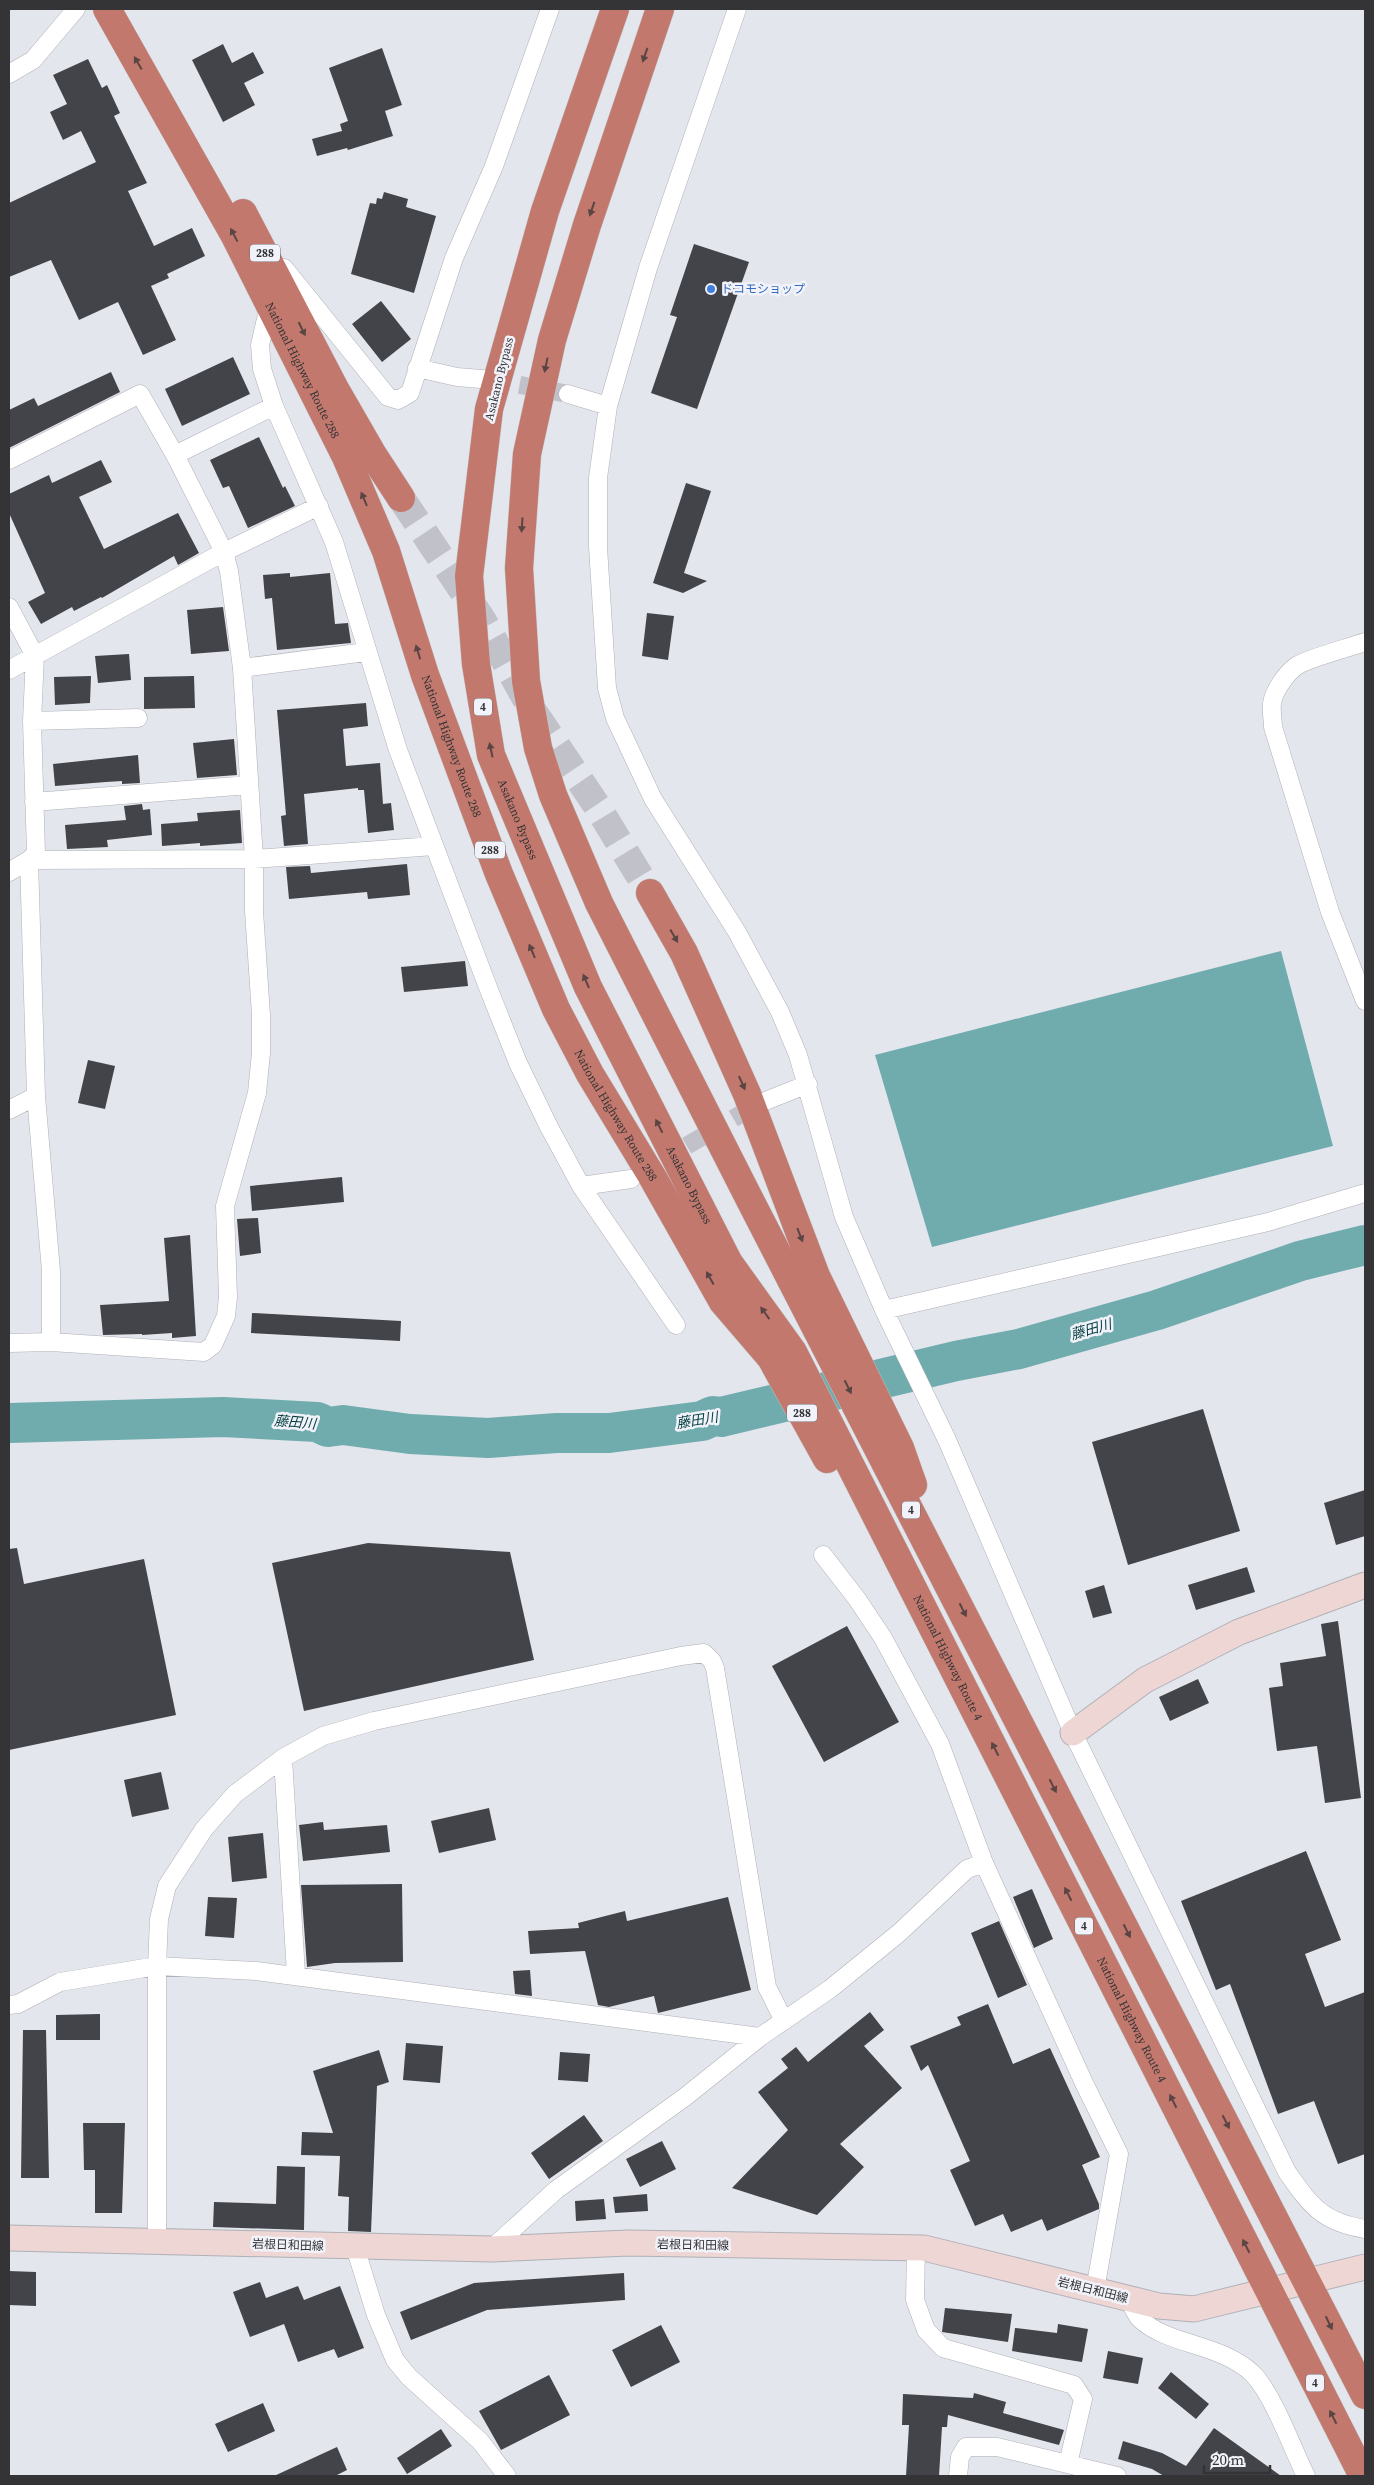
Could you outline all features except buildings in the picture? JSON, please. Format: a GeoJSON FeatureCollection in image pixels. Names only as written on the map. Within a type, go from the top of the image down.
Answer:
{"type":"FeatureCollection","features":[{"type":"Feature","properties":{"kind":"highway","name":"National Highway Route 288"},"geometry":{"type":"LineString","coordinates":[[107,9],[235,236],[346,456],[386,551],[425,675],[485,838],[556,1009],[590,1074],[654,1178],[723,1302],[782,1355],[840,1464],[901,1563]]}},
{"type":"Feature","properties":{"kind":"highway","name":"National Highway Route 288"},"geometry":{"type":"LineString","coordinates":[[129,9],[256,235],[320,363],[373,456],[401,498]]}},
{"type":"Feature","properties":{"kind":"highway","name":"Asakano Bypass"},"geometry":{"type":"LineString","coordinates":[[615,9],[545,211],[489,409],[469,576],[476,664],[492,755],[588,987],[729,1263],[782,1355]]}},
{"type":"Feature","properties":{"kind":"highway"},"geometry":{"type":"LineString","coordinates":[[660,9],[587,225],[552,340],[527,454],[519,568],[526,681],[538,748],[553,795],[599,903],[751,1202],[835,1341],[891,1451],[941,1567],[1308,2280],[1365,2395]]}},
{"type":"Feature","properties":{"kind":"highway"},"geometry":{"type":"LineString","coordinates":[[650,893],[684,953],[743,1085],[816,1276],[835,1341]]}},
{"type":"Feature","properties":{"kind":"highway","name":"National Highway Route 4"},"geometry":{"type":"LineString","coordinates":[[901,1563],[1362,2476]]}},
{"type":"Feature","properties":{"kind":"main road"},"geometry":{"type":"LineString","coordinates":[[1073,1733],[1145,1680],[1238,1632],[1365,1585]]}},
{"type":"Feature","properties":{"kind":"main road","name":"岩根日和田線"},"geometry":{"type":"LineString","coordinates":[[9,2238],[490,2249],[628,2244],[924,2248],[1159,2306],[1194,2309],[1365,2267]]}},
{"type":"Feature","properties":{"kind":"street"},"geometry":{"type":"LineString","coordinates":[[9,74],[33,60],[76,9]]}},
{"type":"Feature","properties":{"kind":"street"},"geometry":{"type":"LineString","coordinates":[[256,235],[266,244],[300,291],[388,397],[398,400],[410,393],[454,258],[494,166],[550,9]]}},
{"type":"Feature","properties":{"kind":"street"},"geometry":{"type":"LineString","coordinates":[[737,9],[648,268],[608,406],[598,478],[598,547],[607,688],[615,718],[653,799],[758,968],[791,1038],[808,1084],[844,1217],[884,1310],[947,1440],[1073,1733],[1287,2172],[1313,2208],[1324,2216],[1365,2229]]}},
{"type":"Feature","properties":{"kind":"street"},"geometry":{"type":"LineString","coordinates":[[272,310],[266,319],[260,344],[262,369],[274,406],[334,542],[366,652],[398,750],[518,1062],[549,1128],[581,1186],[676,1325]]}},
{"type":"Feature","properties":{"kind":"street"},"geometry":{"type":"LineString","coordinates":[[417,368],[457,377],[492,380]]}},
{"type":"Feature","properties":{"kind":"street"},"geometry":{"type":"LineString","coordinates":[[9,460],[140,394],[175,455],[224,552],[229,571],[242,668],[254,858],[254,911],[261,1016],[261,1053],[257,1093],[225,1206],[228,1297],[226,1316],[214,1345],[204,1352],[51,1342],[9,1343]]}},
{"type":"Feature","properties":{"kind":"street"},"geometry":{"type":"LineString","coordinates":[[568,394],[608,406]]}},
{"type":"Feature","properties":{"kind":"street"},"geometry":{"type":"LineString","coordinates":[[175,455],[274,406]]}},
{"type":"Feature","properties":{"kind":"street"},"geometry":{"type":"LineString","coordinates":[[9,670],[224,552],[319,506]]}},
{"type":"Feature","properties":{"kind":"street"},"geometry":{"type":"LineString","coordinates":[[9,607],[35,656],[32,721],[36,853],[30,860],[9,872]]}},
{"type":"Feature","properties":{"kind":"street"},"geometry":{"type":"LineString","coordinates":[[1365,642],[1298,665],[1286,678],[1272,700],[1272,710],[1273,727],[1330,912],[1365,1000]]}},
{"type":"Feature","properties":{"kind":"street"},"geometry":{"type":"LineString","coordinates":[[242,668],[366,652]]}},
{"type":"Feature","properties":{"kind":"street"},"geometry":{"type":"LineString","coordinates":[[32,721],[138,718]]}},
{"type":"Feature","properties":{"kind":"street"},"geometry":{"type":"LineString","coordinates":[[34,802],[250,785]]}},
{"type":"Feature","properties":{"kind":"street"},"geometry":{"type":"LineString","coordinates":[[30,860],[254,858],[434,846]]}},
{"type":"Feature","properties":{"kind":"street"},"geometry":{"type":"LineString","coordinates":[[30,860],[36,1096],[51,1271],[51,1342]]}},
{"type":"Feature","properties":{"kind":"street"},"geometry":{"type":"LineString","coordinates":[[763,1102],[808,1084]]}},
{"type":"Feature","properties":{"kind":"street"},"geometry":{"type":"LineString","coordinates":[[9,1110],[36,1096]]}},
{"type":"Feature","properties":{"kind":"street"},"geometry":{"type":"LineString","coordinates":[[581,1186],[631,1179]]}},
{"type":"Feature","properties":{"kind":"street"},"geometry":{"type":"LineString","coordinates":[[884,1310],[1268,1222],[1365,1193]]}},
{"type":"Feature","properties":{"kind":"street"},"geometry":{"type":"LineString","coordinates":[[823,1554],[857,1599],[883,1638],[940,1744],[984,1863],[1084,2083],[1119,2154],[1095,2290]]}},
{"type":"Feature","properties":{"kind":"street"},"geometry":{"type":"LineString","coordinates":[[157,2242],[156,1966],[159,1919],[166,1886],[204,1829],[235,1794],[283,1758],[323,1736],[374,1721],[681,1656],[704,1654],[712,1661],[716,1668],[767,1987],[784,2021]]}},
{"type":"Feature","properties":{"kind":"street"},"geometry":{"type":"LineString","coordinates":[[283,1758],[296,1974]]}},
{"type":"Feature","properties":{"kind":"street"},"geometry":{"type":"LineString","coordinates":[[490,2249],[556,2190],[685,2097],[760,2037],[866,1962],[967,1869],[984,1863]]}},
{"type":"Feature","properties":{"kind":"street"},"geometry":{"type":"LineString","coordinates":[[9,2005],[18,2004],[60,1982],[156,1966],[296,1974],[760,2037]]}},
{"type":"Feature","properties":{"kind":"street"},"geometry":{"type":"LineString","coordinates":[[355,2247],[376,2315],[395,2360],[409,2377],[480,2441],[507,2476]]}},
{"type":"Feature","properties":{"kind":"street"},"geometry":{"type":"LineString","coordinates":[[916,2248],[915,2300],[926,2330],[943,2348],[1074,2385],[1083,2399],[1068,2464]]}},
{"type":"Feature","properties":{"kind":"street"},"geometry":{"type":"LineString","coordinates":[[1129,2299],[1140,2318],[1155,2328],[1231,2358],[1254,2375],[1269,2398],[1306,2476]]}},
{"type":"Feature","properties":{"kind":"street"},"geometry":{"type":"LineString","coordinates":[[958,2476],[960,2456],[966,2447],[979,2446],[998,2447],[1117,2476]]}},
{"type":"Feature","properties":{"kind":"water"},"geometry":{"type":"Polygon","coordinates":[[[1281,951],[1333,1146],[932,1247],[875,1055],[1281,951]]]}},
{"type":"Feature","properties":{"kind":"waterway","name":"藤田川"},"geometry":{"type":"LineString","coordinates":[[9,1423],[223,1417],[317,1422],[328,1427],[343,1425],[410,1434],[488,1438],[557,1433],[609,1433],[702,1421],[713,1416],[721,1417],[956,1361],[1019,1349],[1157,1310],[1300,1261],[1365,1245]]}},
{"type":"Feature","properties":{"kind":"tunnel"},"geometry":{"type":"LineString","coordinates":[[493,380],[568,394]]}},
{"type":"Feature","properties":{"kind":"tunnel"},"geometry":{"type":"LineString","coordinates":[[401,498],[483,621],[531,708],[597,806],[650,893]]}},
{"type":"Feature","properties":{"kind":"tunnel"},"geometry":{"type":"LineString","coordinates":[[640,1173],[760,1103]]}},
{"type":"Feature","properties":{"kind":"place","name":"ドコモショップ"},"geometry":{"type":"Point","coordinates":[711,289]}}]}
